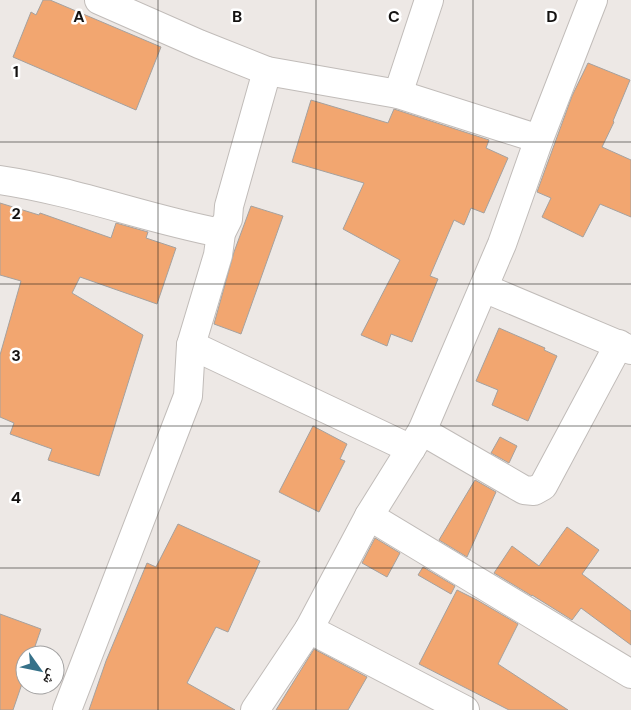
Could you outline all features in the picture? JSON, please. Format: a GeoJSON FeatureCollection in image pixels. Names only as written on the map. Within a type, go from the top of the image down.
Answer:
{"type":"FeatureCollection","features":[{"type":"Feature","properties":{"kind":"street"},"geometry":{"type":"LineString","coordinates":[[99,0],[198,44],[266,71],[398,94],[539,139]]}},
{"type":"Feature","properties":{"kind":"street"},"geometry":{"type":"LineString","coordinates":[[398,94],[429,0]]}},
{"type":"Feature","properties":{"kind":"street"},"geometry":{"type":"LineString","coordinates":[[255,710],[309,629],[369,516],[416,440],[502,244],[539,139],[593,0]]}},
{"type":"Feature","properties":{"kind":"street"},"geometry":{"type":"LineString","coordinates":[[67,710],[188,396],[191,345],[218,255],[221,233],[228,219],[229,206],[266,71]]}},
{"type":"Feature","properties":{"kind":"street"},"geometry":{"type":"LineString","coordinates":[[0,180],[31,185],[142,213],[187,227],[221,233]]}},
{"type":"Feature","properties":{"kind":"street"},"geometry":{"type":"LineString","coordinates":[[191,345],[416,440],[524,490],[534,490],[544,486],[625,347],[484,288]]}},
{"type":"Feature","properties":{"kind":"street"},"geometry":{"type":"LineString","coordinates":[[369,516],[631,674]]}},
{"type":"Feature","properties":{"kind":"street"},"geometry":{"type":"LineString","coordinates":[[309,629],[465,710]]}},
{"type":"Feature","properties":{"kind":"building"},"geometry":{"type":"Polygon","coordinates":[[[43,0],[50,0],[161,47],[136,110],[13,57],[31,12],[36,15],[43,0]]]}},
{"type":"Feature","properties":{"kind":"building"},"geometry":{"type":"Polygon","coordinates":[[[588,63],[630,80],[602,147],[631,160],[631,217],[600,204],[583,237],[542,217],[551,198],[537,192],[572,96],[588,63]]]}},
{"type":"Feature","properties":{"kind":"building"},"geometry":{"type":"Polygon","coordinates":[[[311,100],[388,123],[394,109],[489,140],[486,148],[508,158],[484,213],[471,208],[464,225],[454,220],[430,276],[438,279],[412,342],[391,334],[387,346],[361,335],[400,260],[343,229],[364,183],[292,162],[311,100]]]}},
{"type":"Feature","properties":{"kind":"building"},"geometry":{"type":"Polygon","coordinates":[[[0,203],[39,215],[40,213],[111,238],[116,223],[148,232],[146,238],[176,248],[157,304],[80,277],[72,293],[143,335],[99,476],[48,460],[52,449],[10,434],[14,423],[0,417],[0,355],[21,281],[0,275],[0,203]]]}},
{"type":"Feature","properties":{"kind":"building"},"geometry":{"type":"Polygon","coordinates":[[[251,206],[283,216],[241,334],[214,324],[234,252],[251,206]]]}},
{"type":"Feature","properties":{"kind":"building"},"geometry":{"type":"Polygon","coordinates":[[[499,328],[545,348],[544,350],[557,356],[528,421],[492,405],[498,390],[476,381],[499,328]]]}},
{"type":"Feature","properties":{"kind":"building"},"geometry":{"type":"Polygon","coordinates":[[[313,426],[347,444],[340,459],[345,461],[319,512],[279,492],[313,426]]]}},
{"type":"Feature","properties":{"kind":"building"},"geometry":{"type":"Polygon","coordinates":[[[500,437],[517,446],[509,463],[491,453],[500,437]]]}},
{"type":"Feature","properties":{"kind":"building"},"geometry":{"type":"Polygon","coordinates":[[[475,480],[496,492],[467,557],[439,540],[475,480]]]}},
{"type":"Feature","properties":{"kind":"building"},"geometry":{"type":"Polygon","coordinates":[[[178,524],[260,561],[228,632],[216,627],[187,683],[235,710],[89,710],[106,661],[147,563],[156,567],[178,524]]]}},
{"type":"Feature","properties":{"kind":"building"},"geometry":{"type":"Polygon","coordinates":[[[567,527],[599,550],[582,574],[631,611],[631,645],[581,608],[572,620],[494,573],[512,546],[539,566],[567,527]]]}},
{"type":"Feature","properties":{"kind":"building"},"geometry":{"type":"Polygon","coordinates":[[[375,538],[400,553],[387,577],[362,563],[375,538]]]}},
{"type":"Feature","properties":{"kind":"building"},"geometry":{"type":"Polygon","coordinates":[[[423,567],[455,586],[451,594],[418,575],[423,567]]]}},
{"type":"Feature","properties":{"kind":"building"},"geometry":{"type":"Polygon","coordinates":[[[457,590],[518,624],[498,664],[568,710],[509,710],[419,664],[457,590]]]}},
{"type":"Feature","properties":{"kind":"building"},"geometry":{"type":"Polygon","coordinates":[[[0,614],[41,629],[35,645],[15,645],[15,695],[18,695],[13,710],[0,710],[0,614]]]}},
{"type":"Feature","properties":{"kind":"building"},"geometry":{"type":"Polygon","coordinates":[[[314,649],[367,677],[348,710],[276,710],[314,649]]]}}]}
